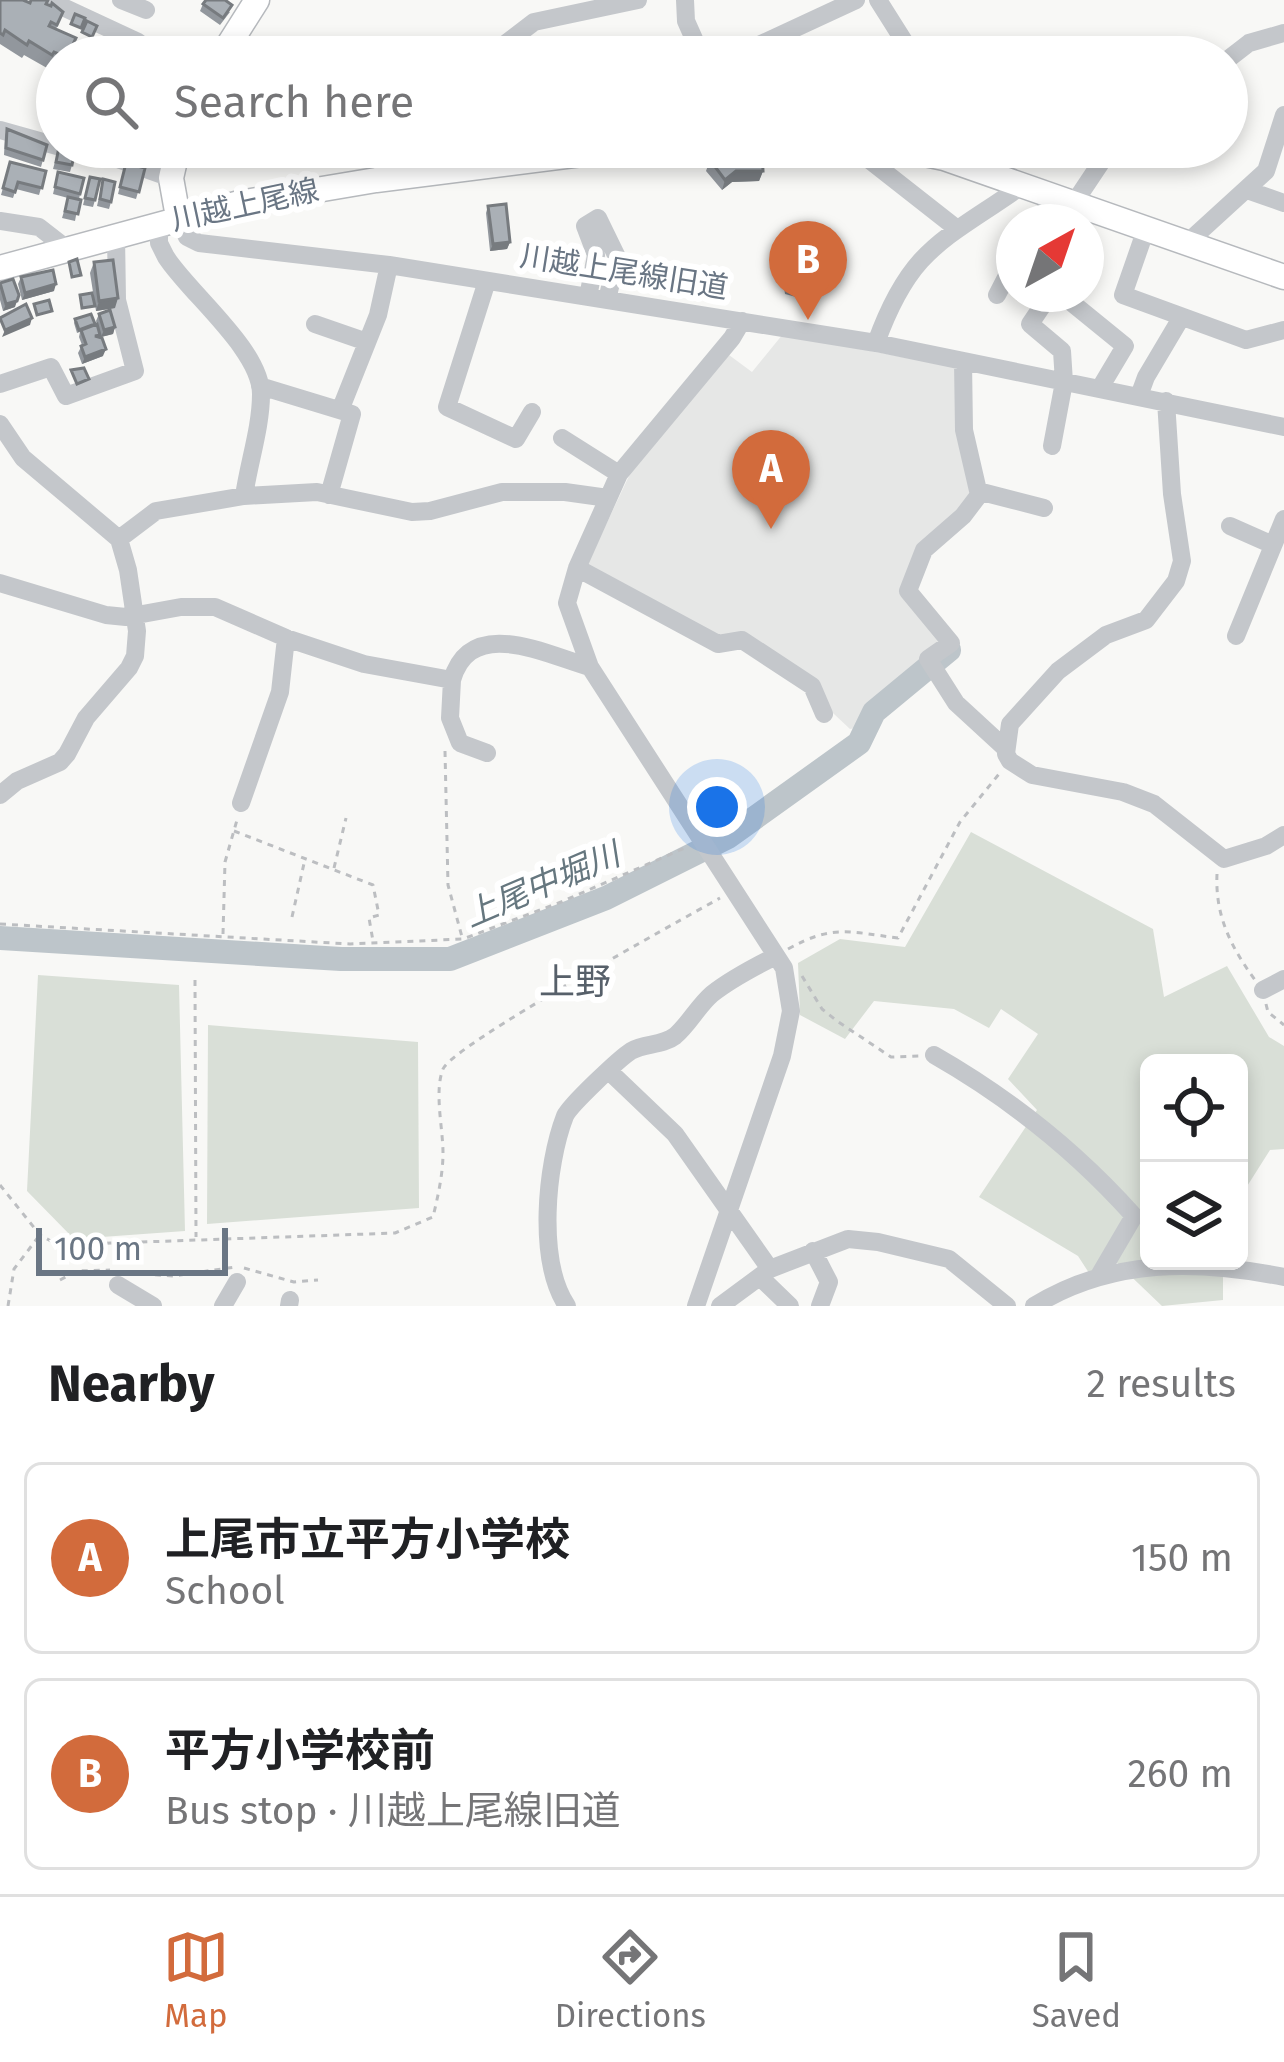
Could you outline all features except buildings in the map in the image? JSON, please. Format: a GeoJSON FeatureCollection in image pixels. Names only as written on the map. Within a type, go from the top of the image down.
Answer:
{"type":"FeatureCollection","features":[{"type":"Feature","properties":{"kind":"main road"},"geometry":{"type":"LineString","coordinates":[[240,36],[257,0]]}},
{"type":"Feature","properties":{"kind":"main road"},"geometry":{"type":"LineString","coordinates":[[169,219],[174,168]]}},
{"type":"Feature","properties":{"kind":"main road","name":"川越上尾線"},"geometry":{"type":"LineString","coordinates":[[0,268],[169,219],[425,168]]}},
{"type":"Feature","properties":{"kind":"main road"},"geometry":{"type":"LineString","coordinates":[[973,168],[1284,277]]}},
{"type":"Feature","properties":{"kind":"street"},"geometry":{"type":"LineString","coordinates":[[48,0],[86,8],[129,36]]}},
{"type":"Feature","properties":{"kind":"street"},"geometry":{"type":"LineString","coordinates":[[121,0],[146,10]]}},
{"type":"Feature","properties":{"kind":"street"},"geometry":{"type":"LineString","coordinates":[[516,36],[535,22],[638,0]]}},
{"type":"Feature","properties":{"kind":"street"},"geometry":{"type":"LineString","coordinates":[[685,0],[693,36]]}},
{"type":"Feature","properties":{"kind":"street"},"geometry":{"type":"LineString","coordinates":[[778,36],[856,0]]}},
{"type":"Feature","properties":{"kind":"street"},"geometry":{"type":"LineString","coordinates":[[878,0],[901,36]]}},
{"type":"Feature","properties":{"kind":"street"},"geometry":{"type":"LineString","coordinates":[[1248,44],[1284,33]]}},
{"type":"Feature","properties":{"kind":"street"},"geometry":{"type":"LineString","coordinates":[[1186,244],[1266,171],[1284,116]]}},
{"type":"Feature","properties":{"kind":"street"},"geometry":{"type":"LineString","coordinates":[[0,130],[36,141]]}},
{"type":"Feature","properties":{"kind":"street"},"geometry":{"type":"LineString","coordinates":[[144,168],[172,178]]}},
{"type":"Feature","properties":{"kind":"street"},"geometry":{"type":"LineString","coordinates":[[880,168],[956,228]]}},
{"type":"Feature","properties":{"kind":"street"},"geometry":{"type":"LineString","coordinates":[[1059,204],[1095,168]]}},
{"type":"Feature","properties":{"kind":"street"},"geometry":{"type":"LineString","coordinates":[[876,343],[892,300],[920,259],[956,228],[1023,185]]}},
{"type":"Feature","properties":{"kind":"street"},"geometry":{"type":"LineString","coordinates":[[1247,190],[1284,203]]}},
{"type":"Feature","properties":{"kind":"street"},"geometry":{"type":"LineString","coordinates":[[169,219],[159,243],[166,257],[243,350],[260,386],[244,496]]}},
{"type":"Feature","properties":{"kind":"street","name":"川越上尾線旧道"},"geometry":{"type":"LineString","coordinates":[[169,219],[187,238],[200,243],[389,266],[876,343],[1284,427]]}},
{"type":"Feature","properties":{"kind":"street"},"geometry":{"type":"LineString","coordinates":[[0,221],[39,227],[66,248]]}},
{"type":"Feature","properties":{"kind":"street"},"geometry":{"type":"LineString","coordinates":[[1146,230],[1124,295],[1246,340],[1284,330]]}},
{"type":"Feature","properties":{"kind":"street"},"geometry":{"type":"LineString","coordinates":[[0,384],[51,367],[66,396],[135,371],[117,300],[116,235]]}},
{"type":"Feature","properties":{"kind":"street"},"geometry":{"type":"LineString","coordinates":[[341,408],[380,306],[389,266]]}},
{"type":"Feature","properties":{"kind":"street"},"geometry":{"type":"LineString","coordinates":[[488,281],[447,407],[515,439],[532,412]]}},
{"type":"Feature","properties":{"kind":"street"},"geometry":{"type":"LineString","coordinates":[[1038,312],[1030,323],[1062,352],[1064,382],[1052,446]]}},
{"type":"Feature","properties":{"kind":"street"},"geometry":{"type":"LineString","coordinates":[[1080,312],[1125,346],[1100,388]]}},
{"type":"Feature","properties":{"kind":"street"},"geometry":{"type":"LineString","coordinates":[[1139,396],[1180,318]]}},
{"type":"Feature","properties":{"kind":"street"},"geometry":{"type":"LineString","coordinates":[[696,1306],[787,1034],[791,998],[780,962],[590,667],[567,603],[619,474],[742,321]]}},
{"type":"Feature","properties":{"kind":"street"},"geometry":{"type":"LineString","coordinates":[[315,324],[367,342]]}},
{"type":"Feature","properties":{"kind":"street"},"geometry":{"type":"LineString","coordinates":[[963,361],[964,430],[978,491],[963,516],[924,550],[908,591],[951,643],[928,659],[956,703],[1032,775],[1123,792],[1154,804],[1224,859],[1284,835]]}},
{"type":"Feature","properties":{"kind":"street"},"geometry":{"type":"LineString","coordinates":[[260,386],[352,414],[329,495]]}},
{"type":"Feature","properties":{"kind":"street"},"geometry":{"type":"LineString","coordinates":[[1008,755],[1010,724],[1058,671],[1106,634],[1146,620],[1176,581],[1182,561],[1166,401]]}},
{"type":"Feature","properties":{"kind":"street"},"geometry":{"type":"LineString","coordinates":[[0,424],[43,478],[118,538],[128,570],[137,642],[129,668],[86,718],[61,762],[17,781],[0,795]]}},
{"type":"Feature","properties":{"kind":"street"},"geometry":{"type":"LineString","coordinates":[[562,438],[619,474]]}},
{"type":"Feature","properties":{"kind":"street"},"geometry":{"type":"LineString","coordinates":[[978,491],[1044,508]]}},
{"type":"Feature","properties":{"kind":"street"},"geometry":{"type":"LineString","coordinates":[[118,538],[156,511],[244,496],[329,495],[412,512],[502,492],[608,498]]}},
{"type":"Feature","properties":{"kind":"street"},"geometry":{"type":"LineString","coordinates":[[1236,636],[1284,519]]}},
{"type":"Feature","properties":{"kind":"street"},"geometry":{"type":"LineString","coordinates":[[1230,526],[1273,545]]}},
{"type":"Feature","properties":{"kind":"street"},"geometry":{"type":"LineString","coordinates":[[578,568],[718,644],[742,640],[812,686],[824,713]]}},
{"type":"Feature","properties":{"kind":"street"},"geometry":{"type":"LineString","coordinates":[[0,583],[88,611],[134,616],[181,607],[215,607],[364,664],[452,680]]}},
{"type":"Feature","properties":{"kind":"street"},"geometry":{"type":"LineString","coordinates":[[241,803],[280,692],[286,638]]}},
{"type":"Feature","properties":{"kind":"street"},"geometry":{"type":"LineString","coordinates":[[487,753],[460,743],[450,718],[454,671],[478,650],[509,641],[590,667]]}},
{"type":"Feature","properties":{"kind":"street"},"geometry":{"type":"LineString","coordinates":[[567,1306],[553,1282],[549,1261],[553,1174],[572,1104],[633,1050],[663,1043],[677,1034],[709,996],[780,962]]}},
{"type":"Feature","properties":{"kind":"street"},"geometry":{"type":"LineString","coordinates":[[1263,990],[1284,979]]}},
{"type":"Feature","properties":{"kind":"street"},"geometry":{"type":"LineString","coordinates":[[934,1055],[989,1086],[1060,1140],[1134,1216],[1100,1274]]}},
{"type":"Feature","properties":{"kind":"street"},"geometry":{"type":"LineString","coordinates":[[610,1072],[675,1134],[790,1306]]}},
{"type":"Feature","properties":{"kind":"street"},"geometry":{"type":"LineString","coordinates":[[720,1306],[765,1273],[848,1239],[949,1259],[1007,1306]]}},
{"type":"Feature","properties":{"kind":"street"},"geometry":{"type":"LineString","coordinates":[[813,1251],[829,1282],[820,1306]]}},
{"type":"Feature","properties":{"kind":"street"},"geometry":{"type":"LineString","coordinates":[[1034,1306],[1100,1274],[1153,1266],[1203,1264],[1284,1277]]}},
{"type":"Feature","properties":{"kind":"street"},"geometry":{"type":"LineString","coordinates":[[223,1306],[237,1282]]}},
{"type":"Feature","properties":{"kind":"street"},"geometry":{"type":"LineString","coordinates":[[118,1285],[153,1306]]}},
{"type":"Feature","properties":{"kind":"path"},"geometry":{"type":"LineString","coordinates":[[450,718],[445,735],[448,885],[463,939]]}},
{"type":"Feature","properties":{"kind":"path"},"geometry":{"type":"LineString","coordinates":[[780,962],[831,931],[898,938],[960,822],[1008,755]]}},
{"type":"Feature","properties":{"kind":"path"},"geometry":{"type":"LineString","coordinates":[[223,936],[225,862],[241,803]]}},
{"type":"Feature","properties":{"kind":"path"},"geometry":{"type":"LineString","coordinates":[[334,868],[346,818]]}},
{"type":"Feature","properties":{"kind":"path"},"geometry":{"type":"LineString","coordinates":[[234,831],[373,885],[379,915],[369,918],[373,942]]}},
{"type":"Feature","properties":{"kind":"path"},"geometry":{"type":"LineString","coordinates":[[0,924],[350,944],[463,939],[705,847]]}},
{"type":"Feature","properties":{"kind":"path"},"geometry":{"type":"LineString","coordinates":[[292,916],[306,858]]}},
{"type":"Feature","properties":{"kind":"path"},"geometry":{"type":"LineString","coordinates":[[1224,859],[1217,874],[1216,903],[1233,950],[1263,990],[1268,1012],[1284,1025]]}},
{"type":"Feature","properties":{"kind":"path"},"geometry":{"type":"LineString","coordinates":[[0,1185],[40,1235],[58,1245],[395,1233],[434,1217],[443,1158],[441,1077],[448,1062],[505,1023],[731,891]]}},
{"type":"Feature","properties":{"kind":"path"},"geometry":{"type":"LineString","coordinates":[[780,962],[805,978],[822,1009],[891,1057],[934,1055]]}},
{"type":"Feature","properties":{"kind":"path"},"geometry":{"type":"LineString","coordinates":[[195,980],[196,1238]]}},
{"type":"Feature","properties":{"kind":"path"},"geometry":{"type":"LineString","coordinates":[[8,1306],[14,1269],[40,1235]]}},
{"type":"Feature","properties":{"kind":"path"},"geometry":{"type":"LineString","coordinates":[[60,1280],[77,1271],[173,1276],[231,1267],[294,1282],[318,1280]]}},
{"type":"Feature","properties":{"kind":"shaded area"},"geometry":{"type":"Polygon","coordinates":[[[783,334],[954,367],[960,372],[972,495],[903,591],[942,643],[869,707],[856,728],[850,729],[753,638],[718,639],[585,569],[638,457],[729,355],[752,372],[783,334]]]}},
{"type":"Feature","properties":{"kind":"shaded area"},"geometry":{"type":"Polygon","coordinates":[[[971,832],[1153,929],[1164,997],[1227,966],[1269,1037],[1284,1046],[1284,1149],[1270,1150],[1248,1185],[1248,1054],[1140,1054],[1140,1270],[1223,1270],[1223,1300],[1162,1306],[1117,1263],[1089,1273],[1078,1256],[979,1197],[1037,1110],[1008,1079],[1038,1034],[1001,1009],[989,1028],[954,1009],[874,1001],[845,1039],[800,1015],[798,963],[840,939],[905,947],[971,832]]]}},
{"type":"Feature","properties":{"kind":"shaded area"},"geometry":{"type":"Polygon","coordinates":[[[38,975],[179,985],[185,1231],[74,1239],[27,1191],[38,975]]]}},
{"type":"Feature","properties":{"kind":"shaded area"},"geometry":{"type":"Polygon","coordinates":[[[208,1025],[418,1042],[419,1208],[207,1224],[208,1025]]]}},
{"type":"Feature","properties":{"kind":"waterway","name":"上尾中堀川"},"geometry":{"type":"LineString","coordinates":[[0,938],[341,959],[450,959],[606,898],[728,837],[859,743],[874,712],[949,650]]}},
{"type":"Feature","properties":{"kind":"place","name":"平方小学校前"},"geometry":{"type":"Point","coordinates":[808,320]}},
{"type":"Feature","properties":{"kind":"place","name":"上尾市立平方小学校"},"geometry":{"type":"Point","coordinates":[771,529]}},
{"type":"Feature","properties":{"kind":"district","name":"上野"},"geometry":{"type":"Point","coordinates":[575,982]}}]}
